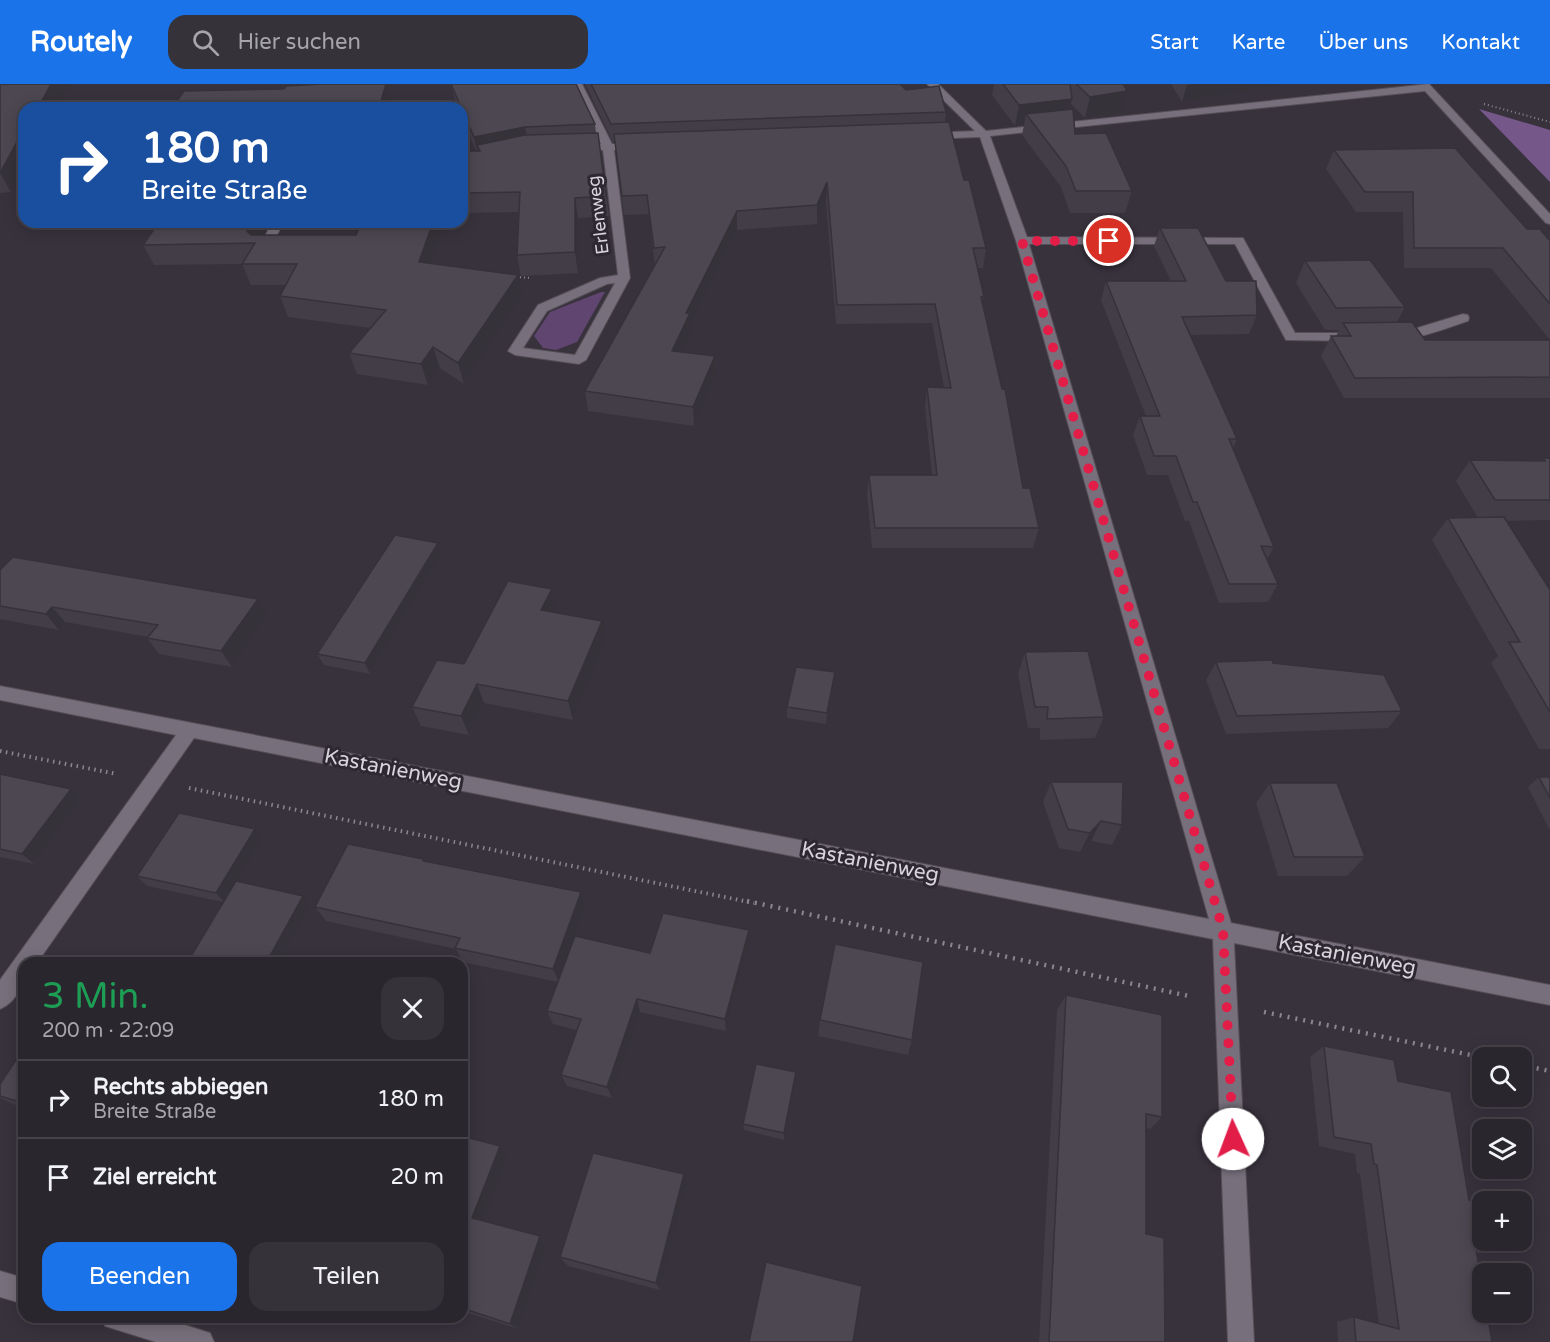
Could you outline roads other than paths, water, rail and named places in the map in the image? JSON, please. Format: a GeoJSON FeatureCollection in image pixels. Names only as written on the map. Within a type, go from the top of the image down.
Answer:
{"type":"FeatureCollection","features":[{"type":"Feature","properties":{"kind":"street","name":"Erlenweg"},"geometry":{"type":"LineString","coordinates":[[577,84],[608,147],[624,278],[579,360],[515,351],[542,308],[604,281],[624,278]]}},
{"type":"Feature","properties":{"kind":"street"},"geometry":{"type":"LineString","coordinates":[[932,84],[984,134],[1022,241],[1223,930],[1241,1342]]}},
{"type":"Feature","properties":{"kind":"street"},"geometry":{"type":"LineString","coordinates":[[914,136],[984,134],[1425,86],[1550,221]]}},
{"type":"Feature","properties":{"kind":"street","name":"Erlenweg"},"geometry":{"type":"LineString","coordinates":[[563,149],[655,145]]}},
{"type":"Feature","properties":{"kind":"street"},"geometry":{"type":"LineString","coordinates":[[275,228],[264,250],[276,250]]}},
{"type":"Feature","properties":{"kind":"street"},"geometry":{"type":"LineString","coordinates":[[359,250],[368,228]]}},
{"type":"Feature","properties":{"kind":"street"},"geometry":{"type":"LineString","coordinates":[[1022,241],[1239,240],[1291,337],[1406,336],[1463,318]]}},
{"type":"Feature","properties":{"kind":"street","name":"Kastanienweg"},"geometry":{"type":"LineString","coordinates":[[0,693],[1550,995]]}},
{"type":"Feature","properties":{"kind":"street"},"geometry":{"type":"LineString","coordinates":[[29,957],[190,729]]}},
{"type":"Feature","properties":{"kind":"street"},"geometry":{"type":"LineString","coordinates":[[0,998],[18,972]]}},
{"type":"Feature","properties":{"kind":"street"},"geometry":{"type":"LineString","coordinates":[[0,1284],[18,1289]]}},
{"type":"Feature","properties":{"kind":"street"},"geometry":{"type":"LineString","coordinates":[[135,1323],[201,1342]]}}]}
